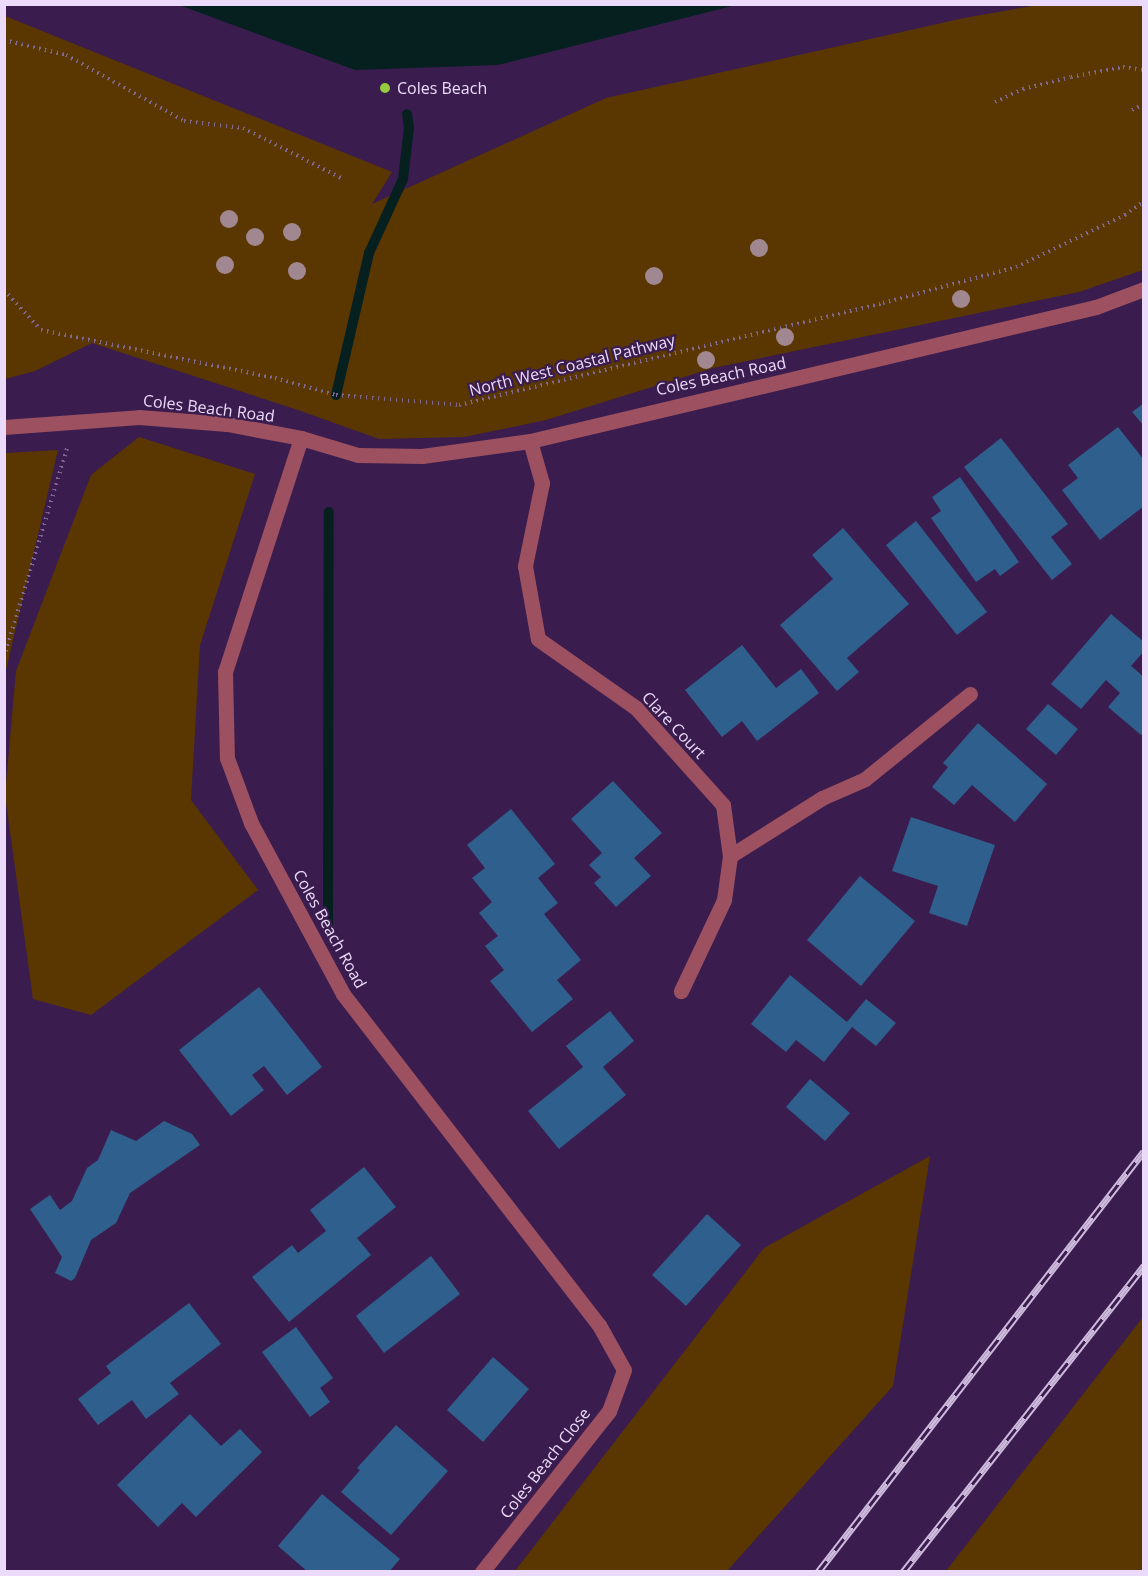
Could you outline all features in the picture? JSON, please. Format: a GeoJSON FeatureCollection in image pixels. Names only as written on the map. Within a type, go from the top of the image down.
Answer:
{"type":"FeatureCollection","features":[{"type":"Feature","properties":{"kind":"street","name":"Coles Beach Road"},"geometry":{"type":"LineString","coordinates":[[4,428],[139,417],[227,424],[301,438],[358,454],[422,456],[530,441],[1096,307],[1143,289]]}},
{"type":"Feature","properties":{"kind":"street","name":"Coles Beach Road"},"geometry":{"type":"LineString","coordinates":[[301,438],[225,672],[227,758],[250,823],[343,994],[599,1325],[624,1370]]}},
{"type":"Feature","properties":{"kind":"street","name":"Clare Court"},"geometry":{"type":"LineString","coordinates":[[530,441],[542,483],[525,566],[538,639],[636,708],[723,805],[730,856],[724,900],[681,991]]}},
{"type":"Feature","properties":{"kind":"street"},"geometry":{"type":"LineString","coordinates":[[730,856],[822,798],[865,779],[970,694]]}},
{"type":"Feature","properties":{"kind":"street","name":"Coles Beach Close"},"geometry":{"type":"LineString","coordinates":[[483,1572],[609,1411],[624,1370]]}},
{"type":"Feature","properties":{"kind":"path"},"geometry":{"type":"LineString","coordinates":[[4,40],[66,55],[184,121],[243,128],[343,179]]}},
{"type":"Feature","properties":{"kind":"path"},"geometry":{"type":"LineString","coordinates":[[995,102],[1023,89],[1071,76],[1123,67],[1143,70]]}},
{"type":"Feature","properties":{"kind":"path"},"geometry":{"type":"LineString","coordinates":[[1132,110],[1143,104]]}},
{"type":"Feature","properties":{"kind":"path","name":"North West Coastal Pathway"},"geometry":{"type":"LineString","coordinates":[[4,290],[41,330],[275,378],[336,395],[459,405],[883,303],[1016,267],[1125,215],[1143,201]]}},
{"type":"Feature","properties":{"kind":"path"},"geometry":{"type":"LineString","coordinates":[[4,657],[76,422]]}},
{"type":"Feature","properties":{"kind":"shaded area"},"geometry":{"type":"Polygon","coordinates":[[[1043,4],[1143,5],[1143,270],[1079,292],[713,368],[546,420],[464,437],[379,439],[298,410],[92,343],[35,371],[5,379],[5,16],[392,172],[372,204],[606,98],[964,18],[1043,4]]]}},
{"type":"Feature","properties":{"kind":"shaded area"},"geometry":{"type":"Polygon","coordinates":[[[179,5],[736,5],[498,65],[355,70],[179,5]]]}},
{"type":"Feature","properties":{"kind":"shaded area"},"geometry":{"type":"Polygon","coordinates":[[[139,437],[255,474],[200,645],[191,800],[258,890],[91,1015],[33,999],[5,795],[16,671],[91,475],[139,437]]]}},
{"type":"Feature","properties":{"kind":"shaded area"},"geometry":{"type":"Polygon","coordinates":[[[58,450],[5,674],[5,453],[58,450]]]}},
{"type":"Feature","properties":{"kind":"shaded area"},"geometry":{"type":"Polygon","coordinates":[[[930,1156],[893,1386],[727,1571],[515,1571],[764,1248],[930,1156]]]}},
{"type":"Feature","properties":{"kind":"shaded area"},"geometry":{"type":"Polygon","coordinates":[[[1143,1317],[1143,1571],[946,1571],[1143,1317]]]}},
{"type":"Feature","properties":{"kind":"building"},"geometry":{"type":"Polygon","coordinates":[[[1144,403],[1144,426],[1132,412],[1144,403]]]}},
{"type":"Feature","properties":{"kind":"building"},"geometry":{"type":"Polygon","coordinates":[[[1118,427],[1144,460],[1144,506],[1100,540],[1062,490],[1078,478],[1068,465],[1118,427]]]}},
{"type":"Feature","properties":{"kind":"building"},"geometry":{"type":"Polygon","coordinates":[[[1001,438],[1068,524],[1051,537],[1072,564],[1052,580],[964,467],[1001,438]]]}},
{"type":"Feature","properties":{"kind":"building"},"geometry":{"type":"Polygon","coordinates":[[[960,477],[1019,562],[1000,576],[995,569],[976,582],[931,518],[941,511],[932,497],[960,477]]]}},
{"type":"Feature","properties":{"kind":"building"},"geometry":{"type":"Polygon","coordinates":[[[916,521],[987,612],[957,635],[886,545],[916,521]]]}},
{"type":"Feature","properties":{"kind":"building"},"geometry":{"type":"Polygon","coordinates":[[[843,528],[909,604],[847,658],[859,672],[837,691],[780,625],[833,579],[812,555],[843,528]]]}},
{"type":"Feature","properties":{"kind":"building"},"geometry":{"type":"Polygon","coordinates":[[[1111,614],[1144,642],[1144,651],[1131,666],[1144,677],[1144,732],[1141,735],[1108,707],[1120,693],[1106,680],[1081,709],[1051,684],[1111,614]]]}},
{"type":"Feature","properties":{"kind":"building"},"geometry":{"type":"Polygon","coordinates":[[[742,645],[776,688],[801,669],[819,693],[757,741],[742,721],[722,737],[685,690],[742,645]]]}},
{"type":"Feature","properties":{"kind":"building"},"geometry":{"type":"Polygon","coordinates":[[[1048,704],[1078,729],[1056,755],[1026,729],[1048,704]]]}},
{"type":"Feature","properties":{"kind":"building"},"geometry":{"type":"Polygon","coordinates":[[[978,723],[1047,784],[1015,822],[972,785],[954,805],[932,787],[948,767],[943,763],[978,723]]]}},
{"type":"Feature","properties":{"kind":"building"},"geometry":{"type":"Polygon","coordinates":[[[613,781],[662,833],[634,858],[651,876],[616,907],[594,883],[601,877],[589,865],[602,853],[571,819],[613,781]]]}},
{"type":"Feature","properties":{"kind":"building"},"geometry":{"type":"Polygon","coordinates":[[[511,809],[555,864],[538,878],[558,903],[544,914],[581,960],[557,980],[573,999],[532,1032],[490,981],[504,970],[485,946],[498,936],[479,913],[492,902],[472,878],[485,868],[467,845],[511,809]]]}},
{"type":"Feature","properties":{"kind":"building"},"geometry":{"type":"Polygon","coordinates":[[[911,817],[995,845],[967,926],[929,913],[938,886],[892,871],[911,817]]]}},
{"type":"Feature","properties":{"kind":"building"},"geometry":{"type":"Polygon","coordinates":[[[860,876],[915,921],[861,986],[807,940],[860,876]]]}},
{"type":"Feature","properties":{"kind":"building"},"geometry":{"type":"Polygon","coordinates":[[[790,975],[847,1022],[866,999],[896,1023],[876,1046],[852,1027],[824,1062],[796,1040],[786,1052],[751,1024],[790,975]]]}},
{"type":"Feature","properties":{"kind":"building"},"geometry":{"type":"Polygon","coordinates":[[[259,987],[322,1067],[287,1095],[264,1066],[252,1075],[264,1090],[231,1116],[179,1050],[259,987]]]}},
{"type":"Feature","properties":{"kind":"building"},"geometry":{"type":"Polygon","coordinates":[[[610,1011],[634,1041],[603,1067],[626,1095],[559,1149],[528,1111],[583,1067],[566,1046],[610,1011]]]}},
{"type":"Feature","properties":{"kind":"building"},"geometry":{"type":"Polygon","coordinates":[[[810,1079],[850,1113],[825,1141],[786,1107],[810,1079]]]}},
{"type":"Feature","properties":{"kind":"building"},"geometry":{"type":"Polygon","coordinates":[[[164,1121],[192,1134],[200,1145],[130,1193],[116,1223],[91,1240],[75,1278],[71,1281],[55,1273],[62,1257],[30,1209],[50,1195],[60,1210],[72,1201],[87,1168],[98,1160],[111,1130],[136,1141],[164,1121]]]}},
{"type":"Feature","properties":{"kind":"building"},"geometry":{"type":"Polygon","coordinates":[[[364,1167],[396,1207],[357,1238],[371,1255],[289,1322],[252,1277],[292,1245],[298,1253],[326,1231],[310,1210],[364,1167]]]}},
{"type":"Feature","properties":{"kind":"building"},"geometry":{"type":"Polygon","coordinates":[[[707,1214],[741,1245],[686,1306],[652,1275],[707,1214]]]}},
{"type":"Feature","properties":{"kind":"building"},"geometry":{"type":"Polygon","coordinates":[[[431,1256],[460,1294],[384,1353],[356,1316],[431,1256]]]}},
{"type":"Feature","properties":{"kind":"building"},"geometry":{"type":"Polygon","coordinates":[[[189,1303],[221,1344],[170,1383],[179,1394],[146,1419],[132,1400],[98,1425],[78,1399],[111,1373],[106,1366],[189,1303]]]}},
{"type":"Feature","properties":{"kind":"building"},"geometry":{"type":"Polygon","coordinates":[[[296,1327],[333,1378],[320,1388],[330,1402],[310,1417],[262,1352],[296,1327]]]}},
{"type":"Feature","properties":{"kind":"building"},"geometry":{"type":"Polygon","coordinates":[[[493,1357],[529,1389],[483,1442],[447,1410],[493,1357]]]}},
{"type":"Feature","properties":{"kind":"building"},"geometry":{"type":"Polygon","coordinates":[[[190,1414],[221,1446],[240,1429],[262,1452],[196,1517],[182,1503],[158,1527],[117,1485],[190,1414]]]}},
{"type":"Feature","properties":{"kind":"building"},"geometry":{"type":"Polygon","coordinates":[[[396,1425],[448,1471],[391,1535],[341,1492],[360,1470],[357,1468],[396,1425]]]}},
{"type":"Feature","properties":{"kind":"building"},"geometry":{"type":"Polygon","coordinates":[[[322,1494],[400,1559],[389,1572],[308,1572],[278,1546],[322,1494]]]}},
{"type":"Feature","properties":{"kind":"waterway"},"geometry":{"type":"LineString","coordinates":[[336,395],[369,253],[403,179],[409,128],[407,114]]}},
{"type":"Feature","properties":{"kind":"waterway"},"geometry":{"type":"LineString","coordinates":[[328,929],[329,512]]}},
{"type":"Feature","properties":{"kind":"railway"},"geometry":{"type":"LineString","coordinates":[[818,1572],[1144,1151]]}},
{"type":"Feature","properties":{"kind":"railway"},"geometry":{"type":"LineString","coordinates":[[903,1572],[1144,1266]]}},
{"type":"Feature","properties":{"kind":"place","name":"Coles Beach"},"geometry":{"type":"Point","coordinates":[385,88]}}]}
